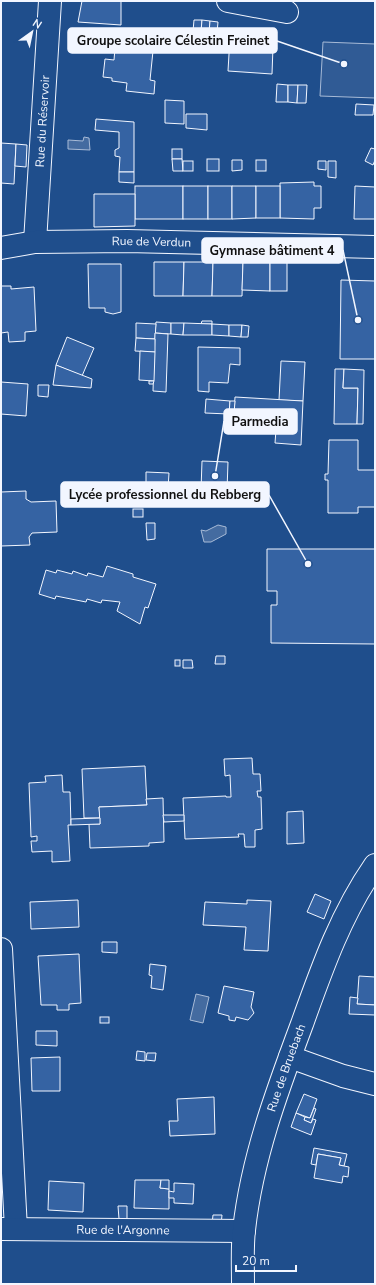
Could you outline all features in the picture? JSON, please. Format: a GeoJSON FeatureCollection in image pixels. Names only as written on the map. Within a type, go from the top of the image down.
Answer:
{"type":"FeatureCollection","features":[{"type":"Feature","properties":{"kind":"street","name":"Rue du Réservoir"},"geometry":{"type":"LineString","coordinates":[[35,242],[50,1]]}},
{"type":"Feature","properties":{"kind":"street"},"geometry":{"type":"LineString","coordinates":[[228,1],[287,12]]}},
{"type":"Feature","properties":{"kind":"street","name":"Rue de Verdun"},"geometry":{"type":"LineString","coordinates":[[1,248],[35,242],[127,241],[375,247]]}},
{"type":"Feature","properties":{"kind":"street","name":"Rue de Bruebach"},"geometry":{"type":"LineString","coordinates":[[243,1284],[244,1231],[258,1152],[323,964],[341,922],[363,882],[375,865]]}},
{"type":"Feature","properties":{"kind":"street"},"geometry":{"type":"LineString","coordinates":[[1,949],[9,1229]]}},
{"type":"Feature","properties":{"kind":"street"},"geometry":{"type":"LineString","coordinates":[[290,1057],[343,1076],[375,1084]]}},
{"type":"Feature","properties":{"kind":"street","name":"Rue de l'Argonne"},"geometry":{"type":"LineString","coordinates":[[9,1229],[244,1231]]}},
{"type":"Feature","properties":{"kind":"shaded area"},"geometry":{"type":"Polygon","coordinates":[[[323,42],[375,44],[375,98],[320,96],[323,42]]]}},
{"type":"Feature","properties":{"kind":"shaded area"},"geometry":{"type":"Polygon","coordinates":[[[84,137],[89,138],[90,150],[68,149],[68,140],[83,141],[84,137]]]}},
{"type":"Feature","properties":{"kind":"shaded area"},"geometry":{"type":"Polygon","coordinates":[[[218,525],[226,527],[226,534],[211,542],[204,542],[201,530],[206,531],[218,525]]]}},
{"type":"Feature","properties":{"kind":"shaded area"},"geometry":{"type":"Polygon","coordinates":[[[196,994],[209,997],[203,1023],[190,1020],[196,994]]]}},
{"type":"Feature","properties":{"kind":"building"},"geometry":{"type":"Polygon","coordinates":[[[82,1],[121,1],[121,25],[78,22],[82,1]]]}},
{"type":"Feature","properties":{"kind":"building"},"geometry":{"type":"Polygon","coordinates":[[[194,20],[202,20],[200,43],[192,42],[194,20]]]}},
{"type":"Feature","properties":{"kind":"building"},"geometry":{"type":"Polygon","coordinates":[[[202,20],[210,21],[208,44],[200,43],[202,20]]]}},
{"type":"Feature","properties":{"kind":"building"},"geometry":{"type":"Polygon","coordinates":[[[210,21],[218,22],[216,44],[208,44],[210,21]]]}},
{"type":"Feature","properties":{"kind":"building"},"geometry":{"type":"Polygon","coordinates":[[[230,37],[260,39],[259,47],[273,47],[272,74],[228,71],[230,37]]]}},
{"type":"Feature","properties":{"kind":"building"},"geometry":{"type":"Polygon","coordinates":[[[115,48],[153,51],[150,80],[155,81],[154,94],[126,91],[127,83],[112,81],[112,78],[103,77],[105,59],[114,60],[115,48]]]}},
{"type":"Feature","properties":{"kind":"building"},"geometry":{"type":"Polygon","coordinates":[[[277,84],[288,85],[288,102],[276,102],[277,84]]]}},
{"type":"Feature","properties":{"kind":"building"},"geometry":{"type":"Polygon","coordinates":[[[288,85],[298,85],[297,103],[288,102],[288,85]]]}},
{"type":"Feature","properties":{"kind":"building"},"geometry":{"type":"Polygon","coordinates":[[[298,85],[307,85],[306,103],[297,103],[298,85]]]}},
{"type":"Feature","properties":{"kind":"building"},"geometry":{"type":"Polygon","coordinates":[[[165,100],[184,101],[184,124],[165,123],[165,100]]]}},
{"type":"Feature","properties":{"kind":"building"},"geometry":{"type":"Polygon","coordinates":[[[356,104],[374,105],[373,115],[355,115],[356,104]]]}},
{"type":"Feature","properties":{"kind":"building"},"geometry":{"type":"Polygon","coordinates":[[[186,114],[207,114],[207,130],[186,128],[186,114]]]}},
{"type":"Feature","properties":{"kind":"building"},"geometry":{"type":"Polygon","coordinates":[[[96,119],[134,122],[134,172],[119,172],[120,157],[115,156],[115,150],[119,148],[119,132],[95,130],[96,119]]]}},
{"type":"Feature","properties":{"kind":"building"},"geometry":{"type":"Polygon","coordinates":[[[1,143],[16,144],[14,184],[1,183],[1,143]]]}},
{"type":"Feature","properties":{"kind":"building"},"geometry":{"type":"Polygon","coordinates":[[[16,144],[27,145],[26,167],[15,166],[16,144]]]}},
{"type":"Feature","properties":{"kind":"building"},"geometry":{"type":"Polygon","coordinates":[[[371,148],[375,149],[375,160],[373,165],[365,161],[371,148]]]}},
{"type":"Feature","properties":{"kind":"building"},"geometry":{"type":"Polygon","coordinates":[[[172,149],[182,149],[182,159],[172,159],[172,149]]]}},
{"type":"Feature","properties":{"kind":"building"},"geometry":{"type":"Polygon","coordinates":[[[172,159],[182,159],[183,171],[173,171],[172,159]]]}},
{"type":"Feature","properties":{"kind":"building"},"geometry":{"type":"Polygon","coordinates":[[[207,159],[219,159],[219,171],[207,171],[207,159]]]}},
{"type":"Feature","properties":{"kind":"building"},"geometry":{"type":"Polygon","coordinates":[[[232,160],[242,160],[242,170],[232,171],[232,160]]]}},
{"type":"Feature","properties":{"kind":"building"},"geometry":{"type":"Polygon","coordinates":[[[256,160],[266,160],[266,171],[256,171],[256,160]]]}},
{"type":"Feature","properties":{"kind":"building"},"geometry":{"type":"Polygon","coordinates":[[[183,161],[193,161],[193,171],[183,171],[183,161]]]}},
{"type":"Feature","properties":{"kind":"building"},"geometry":{"type":"Polygon","coordinates":[[[318,161],[326,161],[326,170],[318,169],[318,161]]]}},
{"type":"Feature","properties":{"kind":"building"},"geometry":{"type":"Polygon","coordinates":[[[328,161],[336,161],[336,178],[328,177],[328,161]]]}},
{"type":"Feature","properties":{"kind":"building"},"geometry":{"type":"Polygon","coordinates":[[[119,172],[134,172],[134,183],[119,182],[119,172]]]}},
{"type":"Feature","properties":{"kind":"building"},"geometry":{"type":"Polygon","coordinates":[[[314,182],[314,186],[321,186],[321,208],[314,208],[314,219],[280,218],[280,183],[314,182]]]}},
{"type":"Feature","properties":{"kind":"building"},"geometry":{"type":"Polygon","coordinates":[[[135,186],[183,186],[183,219],[135,219],[135,186]]]}},
{"type":"Feature","properties":{"kind":"building"},"geometry":{"type":"Polygon","coordinates":[[[183,186],[208,186],[208,219],[183,219],[183,186]]]}},
{"type":"Feature","properties":{"kind":"building"},"geometry":{"type":"Polygon","coordinates":[[[208,186],[232,186],[232,219],[208,219],[208,186]]]}},
{"type":"Feature","properties":{"kind":"building"},"geometry":{"type":"Polygon","coordinates":[[[232,186],[256,186],[256,218],[232,219],[232,186]]]}},
{"type":"Feature","properties":{"kind":"building"},"geometry":{"type":"Polygon","coordinates":[[[256,186],[280,186],[280,218],[256,218],[256,186]]]}},
{"type":"Feature","properties":{"kind":"building"},"geometry":{"type":"Polygon","coordinates":[[[355,186],[375,187],[375,219],[354,219],[355,186]]]}},
{"type":"Feature","properties":{"kind":"building"},"geometry":{"type":"Polygon","coordinates":[[[94,194],[135,194],[135,226],[94,227],[94,194]]]}},
{"type":"Feature","properties":{"kind":"building"},"geometry":{"type":"Polygon","coordinates":[[[154,262],[184,262],[183,296],[154,296],[154,262]]]}},
{"type":"Feature","properties":{"kind":"building"},"geometry":{"type":"Polygon","coordinates":[[[184,262],[213,262],[212,296],[183,296],[184,262]]]}},
{"type":"Feature","properties":{"kind":"building"},"geometry":{"type":"Polygon","coordinates":[[[213,262],[243,262],[242,296],[212,296],[213,262]]]}},
{"type":"Feature","properties":{"kind":"building"},"geometry":{"type":"Polygon","coordinates":[[[243,262],[270,262],[270,291],[242,290],[243,262]]]}},
{"type":"Feature","properties":{"kind":"building"},"geometry":{"type":"Polygon","coordinates":[[[270,262],[287,262],[287,291],[270,291],[270,262]]]}},
{"type":"Feature","properties":{"kind":"building"},"geometry":{"type":"Polygon","coordinates":[[[88,264],[121,264],[121,312],[113,314],[105,312],[105,308],[89,308],[88,264]]]}},
{"type":"Feature","properties":{"kind":"building"},"geometry":{"type":"Polygon","coordinates":[[[341,280],[375,281],[375,359],[340,359],[341,280]]]}},
{"type":"Feature","properties":{"kind":"building"},"geometry":{"type":"Polygon","coordinates":[[[1,286],[11,286],[11,289],[34,287],[36,331],[25,332],[25,341],[9,342],[8,332],[1,333],[1,286]]]}},
{"type":"Feature","properties":{"kind":"building"},"geometry":{"type":"Polygon","coordinates":[[[202,321],[212,321],[212,324],[201,324],[202,321]]]}},
{"type":"Feature","properties":{"kind":"building"},"geometry":{"type":"Polygon","coordinates":[[[156,322],[171,323],[171,334],[155,333],[156,322]]]}},
{"type":"Feature","properties":{"kind":"building"},"geometry":{"type":"Polygon","coordinates":[[[136,323],[156,324],[155,339],[136,338],[136,323]]]}},
{"type":"Feature","properties":{"kind":"building"},"geometry":{"type":"Polygon","coordinates":[[[171,323],[184,323],[183,335],[171,334],[171,323]]]}},
{"type":"Feature","properties":{"kind":"building"},"geometry":{"type":"Polygon","coordinates":[[[184,323],[212,324],[212,335],[183,335],[184,323]]]}},
{"type":"Feature","properties":{"kind":"building"},"geometry":{"type":"Polygon","coordinates":[[[212,324],[229,325],[229,336],[212,335],[212,324]]]}},
{"type":"Feature","properties":{"kind":"building"},"geometry":{"type":"Polygon","coordinates":[[[229,325],[242,325],[241,337],[229,336],[229,325]]]}},
{"type":"Feature","properties":{"kind":"building"},"geometry":{"type":"Polygon","coordinates":[[[242,325],[249,326],[248,337],[241,337],[242,325]]]}},
{"type":"Feature","properties":{"kind":"building"},"geometry":{"type":"Polygon","coordinates":[[[155,333],[168,334],[166,392],[153,391],[155,333]]]}},
{"type":"Feature","properties":{"kind":"building"},"geometry":{"type":"Polygon","coordinates":[[[67,337],[94,348],[82,376],[56,365],[67,337]]]}},
{"type":"Feature","properties":{"kind":"building"},"geometry":{"type":"Polygon","coordinates":[[[136,338],[155,339],[155,352],[135,351],[136,338]]]}},
{"type":"Feature","properties":{"kind":"building"},"geometry":{"type":"Polygon","coordinates":[[[198,347],[240,348],[240,365],[230,364],[228,383],[209,382],[209,392],[198,391],[198,347]]]}},
{"type":"Feature","properties":{"kind":"building"},"geometry":{"type":"Polygon","coordinates":[[[140,351],[155,352],[154,381],[139,380],[140,351]]]}},
{"type":"Feature","properties":{"kind":"building"},"geometry":{"type":"Polygon","coordinates":[[[281,361],[305,362],[303,401],[279,400],[281,361]]]}},
{"type":"Feature","properties":{"kind":"building"},"geometry":{"type":"Polygon","coordinates":[[[56,365],[92,379],[91,388],[53,385],[56,365]]]}},
{"type":"Feature","properties":{"kind":"building"},"geometry":{"type":"Polygon","coordinates":[[[335,369],[344,369],[343,388],[358,388],[357,424],[334,424],[335,369]]]}},
{"type":"Feature","properties":{"kind":"building"},"geometry":{"type":"Polygon","coordinates":[[[344,369],[364,370],[363,424],[357,424],[358,388],[343,388],[344,369]]]}},
{"type":"Feature","properties":{"kind":"building"},"geometry":{"type":"Polygon","coordinates":[[[149,381],[154,381],[153,384],[149,384],[149,381]]]}},
{"type":"Feature","properties":{"kind":"building"},"geometry":{"type":"Polygon","coordinates":[[[1,382],[28,384],[26,416],[1,414],[1,382]]]}},
{"type":"Feature","properties":{"kind":"building"},"geometry":{"type":"Polygon","coordinates":[[[38,385],[49,385],[48,397],[38,396],[38,385]]]}},
{"type":"Feature","properties":{"kind":"building"},"geometry":{"type":"Polygon","coordinates":[[[235,397],[303,401],[301,445],[275,443],[277,417],[234,414],[235,397]]]}},
{"type":"Feature","properties":{"kind":"building"},"geometry":{"type":"Polygon","coordinates":[[[206,399],[230,401],[229,414],[205,413],[206,399]]]}},
{"type":"Feature","properties":{"kind":"building"},"geometry":{"type":"Polygon","coordinates":[[[230,401],[235,401],[234,414],[229,414],[230,401]]]}},
{"type":"Feature","properties":{"kind":"building"},"geometry":{"type":"Polygon","coordinates":[[[329,440],[358,440],[358,470],[375,470],[375,507],[358,507],[358,513],[328,513],[328,480],[325,480],[325,474],[328,474],[329,440]]]}},
{"type":"Feature","properties":{"kind":"building"},"geometry":{"type":"Polygon","coordinates":[[[202,461],[228,462],[227,491],[201,490],[202,461]]]}},
{"type":"Feature","properties":{"kind":"building"},"geometry":{"type":"Polygon","coordinates":[[[146,472],[169,473],[168,489],[146,488],[146,472]]]}},
{"type":"Feature","properties":{"kind":"building"},"geometry":{"type":"Polygon","coordinates":[[[26,491],[26,499],[31,502],[56,501],[57,532],[32,533],[29,537],[30,545],[1,546],[1,492],[26,491]]]}},
{"type":"Feature","properties":{"kind":"building"},"geometry":{"type":"Polygon","coordinates":[[[133,509],[143,509],[143,517],[133,517],[133,509]]]}},
{"type":"Feature","properties":{"kind":"building"},"geometry":{"type":"Polygon","coordinates":[[[146,523],[155,523],[155,539],[147,540],[146,523]]]}},
{"type":"Feature","properties":{"kind":"building"},"geometry":{"type":"Polygon","coordinates":[[[267,549],[375,549],[375,644],[271,643],[271,605],[277,605],[277,591],[267,591],[267,549]]]}},
{"type":"Feature","properties":{"kind":"building"},"geometry":{"type":"Polygon","coordinates":[[[107,566],[133,574],[133,577],[156,584],[148,608],[145,607],[140,624],[117,611],[120,602],[102,600],[101,603],[87,599],[86,602],[56,596],[55,599],[39,594],[46,570],[56,573],[57,570],[72,574],[73,571],[87,576],[88,573],[103,577],[107,566]]]}},
{"type":"Feature","properties":{"kind":"building"},"geometry":{"type":"Polygon","coordinates":[[[216,656],[225,656],[225,664],[215,664],[216,656]]]}},
{"type":"Feature","properties":{"kind":"building"},"geometry":{"type":"Polygon","coordinates":[[[175,660],[180,660],[180,666],[175,666],[175,660]]]}},
{"type":"Feature","properties":{"kind":"building"},"geometry":{"type":"Polygon","coordinates":[[[183,660],[192,660],[193,668],[183,668],[183,660]]]}},
{"type":"Feature","properties":{"kind":"building"},"geometry":{"type":"Polygon","coordinates":[[[252,758],[253,774],[260,774],[261,791],[257,791],[258,797],[261,797],[262,829],[255,830],[255,847],[245,847],[244,834],[238,834],[239,837],[185,839],[183,798],[231,797],[230,775],[225,776],[224,759],[252,758]]]}},
{"type":"Feature","properties":{"kind":"building"},"geometry":{"type":"Polygon","coordinates":[[[145,766],[147,805],[99,807],[100,818],[84,818],[82,769],[145,766]]]}},
{"type":"Feature","properties":{"kind":"building"},"geometry":{"type":"Polygon","coordinates":[[[62,775],[63,792],[70,792],[71,825],[68,825],[70,861],[52,862],[52,851],[32,852],[31,841],[37,841],[37,836],[31,837],[29,783],[46,782],[45,776],[62,775]]]}},
{"type":"Feature","properties":{"kind":"building"},"geometry":{"type":"Polygon","coordinates":[[[163,798],[164,842],[149,843],[149,846],[90,848],[89,824],[100,824],[99,807],[147,805],[146,799],[163,798]]]}},
{"type":"Feature","properties":{"kind":"building"},"geometry":{"type":"Polygon","coordinates":[[[303,811],[304,843],[287,844],[287,812],[303,811]]]}},
{"type":"Feature","properties":{"kind":"building"},"geometry":{"type":"Polygon","coordinates":[[[163,815],[184,815],[184,821],[164,822],[163,815]]]}},
{"type":"Feature","properties":{"kind":"building"},"geometry":{"type":"Polygon","coordinates":[[[100,818],[100,824],[71,825],[71,819],[100,818]]]}},
{"type":"Feature","properties":{"kind":"building"},"geometry":{"type":"Polygon","coordinates":[[[315,894],[331,901],[324,919],[307,912],[315,894]]]}},
{"type":"Feature","properties":{"kind":"building"},"geometry":{"type":"Polygon","coordinates":[[[78,900],[79,927],[31,929],[30,902],[78,900]]]}},
{"type":"Feature","properties":{"kind":"building"},"geometry":{"type":"Polygon","coordinates":[[[247,900],[271,901],[268,951],[244,950],[246,927],[203,925],[205,902],[247,904],[247,900]]]}},
{"type":"Feature","properties":{"kind":"building"},"geometry":{"type":"Polygon","coordinates":[[[102,942],[117,942],[117,953],[102,952],[102,942]]]}},
{"type":"Feature","properties":{"kind":"building"},"geometry":{"type":"Polygon","coordinates":[[[79,954],[81,1003],[69,1004],[69,1010],[57,1010],[57,1005],[41,1005],[38,956],[79,954]]]}},
{"type":"Feature","properties":{"kind":"building"},"geometry":{"type":"Polygon","coordinates":[[[150,964],[166,966],[163,990],[151,988],[152,976],[149,975],[150,964]]]}},
{"type":"Feature","properties":{"kind":"building"},"geometry":{"type":"Polygon","coordinates":[[[359,976],[375,977],[375,1005],[357,1004],[359,976]]]}},
{"type":"Feature","properties":{"kind":"building"},"geometry":{"type":"Polygon","coordinates":[[[224,986],[254,992],[251,1007],[254,1013],[248,1020],[236,1017],[235,1021],[229,1020],[229,1016],[218,1013],[224,986]]]}},
{"type":"Feature","properties":{"kind":"building"},"geometry":{"type":"Polygon","coordinates":[[[350,997],[358,998],[357,1004],[375,1005],[375,1015],[349,1014],[350,997]]]}},
{"type":"Feature","properties":{"kind":"building"},"geometry":{"type":"Polygon","coordinates":[[[100,1017],[109,1017],[109,1023],[100,1023],[100,1017]]]}},
{"type":"Feature","properties":{"kind":"building"},"geometry":{"type":"Polygon","coordinates":[[[36,1031],[57,1031],[57,1046],[36,1045],[36,1031]]]}},
{"type":"Feature","properties":{"kind":"building"},"geometry":{"type":"Polygon","coordinates":[[[137,1051],[145,1052],[145,1061],[136,1060],[137,1051]]]}},
{"type":"Feature","properties":{"kind":"building"},"geometry":{"type":"Polygon","coordinates":[[[147,1053],[156,1053],[155,1061],[146,1060],[147,1053]]]}},
{"type":"Feature","properties":{"kind":"building"},"geometry":{"type":"Polygon","coordinates":[[[60,1057],[60,1091],[32,1091],[31,1058],[60,1057]]]}},
{"type":"Feature","properties":{"kind":"building"},"geometry":{"type":"Polygon","coordinates":[[[304,1094],[317,1099],[310,1118],[296,1113],[304,1094]]]}},
{"type":"Feature","properties":{"kind":"building"},"geometry":{"type":"Polygon","coordinates":[[[214,1097],[215,1134],[170,1136],[169,1121],[178,1121],[177,1099],[214,1097]]]}},
{"type":"Feature","properties":{"kind":"building"},"geometry":{"type":"Polygon","coordinates":[[[314,1108],[316,1109],[311,1123],[304,1120],[305,1117],[310,1118],[314,1108]]]}},
{"type":"Feature","properties":{"kind":"building"},"geometry":{"type":"Polygon","coordinates":[[[296,1113],[305,1117],[304,1120],[311,1123],[313,1119],[316,1120],[311,1135],[291,1127],[296,1113]]]}},
{"type":"Feature","properties":{"kind":"building"},"geometry":{"type":"Polygon","coordinates":[[[314,1148],[347,1154],[344,1166],[339,1165],[341,1158],[318,1154],[316,1165],[311,1164],[314,1148]]]}},
{"type":"Feature","properties":{"kind":"building"},"geometry":{"type":"Polygon","coordinates":[[[318,1154],[341,1158],[339,1165],[349,1167],[348,1177],[343,1176],[342,1183],[314,1178],[318,1154]]]}},
{"type":"Feature","properties":{"kind":"building"},"geometry":{"type":"Polygon","coordinates":[[[135,1180],[161,1180],[160,1188],[169,1189],[169,1209],[134,1208],[135,1180]]]}},
{"type":"Feature","properties":{"kind":"building"},"geometry":{"type":"Polygon","coordinates":[[[161,1180],[169,1180],[169,1189],[160,1188],[161,1180]]]}},
{"type":"Feature","properties":{"kind":"building"},"geometry":{"type":"Polygon","coordinates":[[[49,1181],[84,1183],[83,1212],[48,1210],[49,1181]]]}},
{"type":"Feature","properties":{"kind":"building"},"geometry":{"type":"Polygon","coordinates":[[[174,1183],[194,1184],[193,1204],[174,1203],[174,1198],[169,1198],[169,1191],[174,1192],[174,1183]]]}},
{"type":"Feature","properties":{"kind":"building"},"geometry":{"type":"Polygon","coordinates":[[[118,1206],[127,1206],[127,1219],[119,1219],[118,1206]]]}},
{"type":"Feature","properties":{"kind":"building"},"geometry":{"type":"Polygon","coordinates":[[[213,1215],[222,1215],[221,1225],[212,1224],[213,1215]]]}},
{"type":"Feature","properties":{"kind":"place","name":"Groupe scolaire Célestin Freinet"},"geometry":{"type":"Point","coordinates":[344,64]}},
{"type":"Feature","properties":{"kind":"place","name":"Gymnase bâtiment 4"},"geometry":{"type":"Point","coordinates":[358,320]}},
{"type":"Feature","properties":{"kind":"place","name":"Parmedia"},"geometry":{"type":"Point","coordinates":[215,476]}},
{"type":"Feature","properties":{"kind":"place","name":"Lycée professionnel du Rebberg"},"geometry":{"type":"Point","coordinates":[308,564]}}]}
